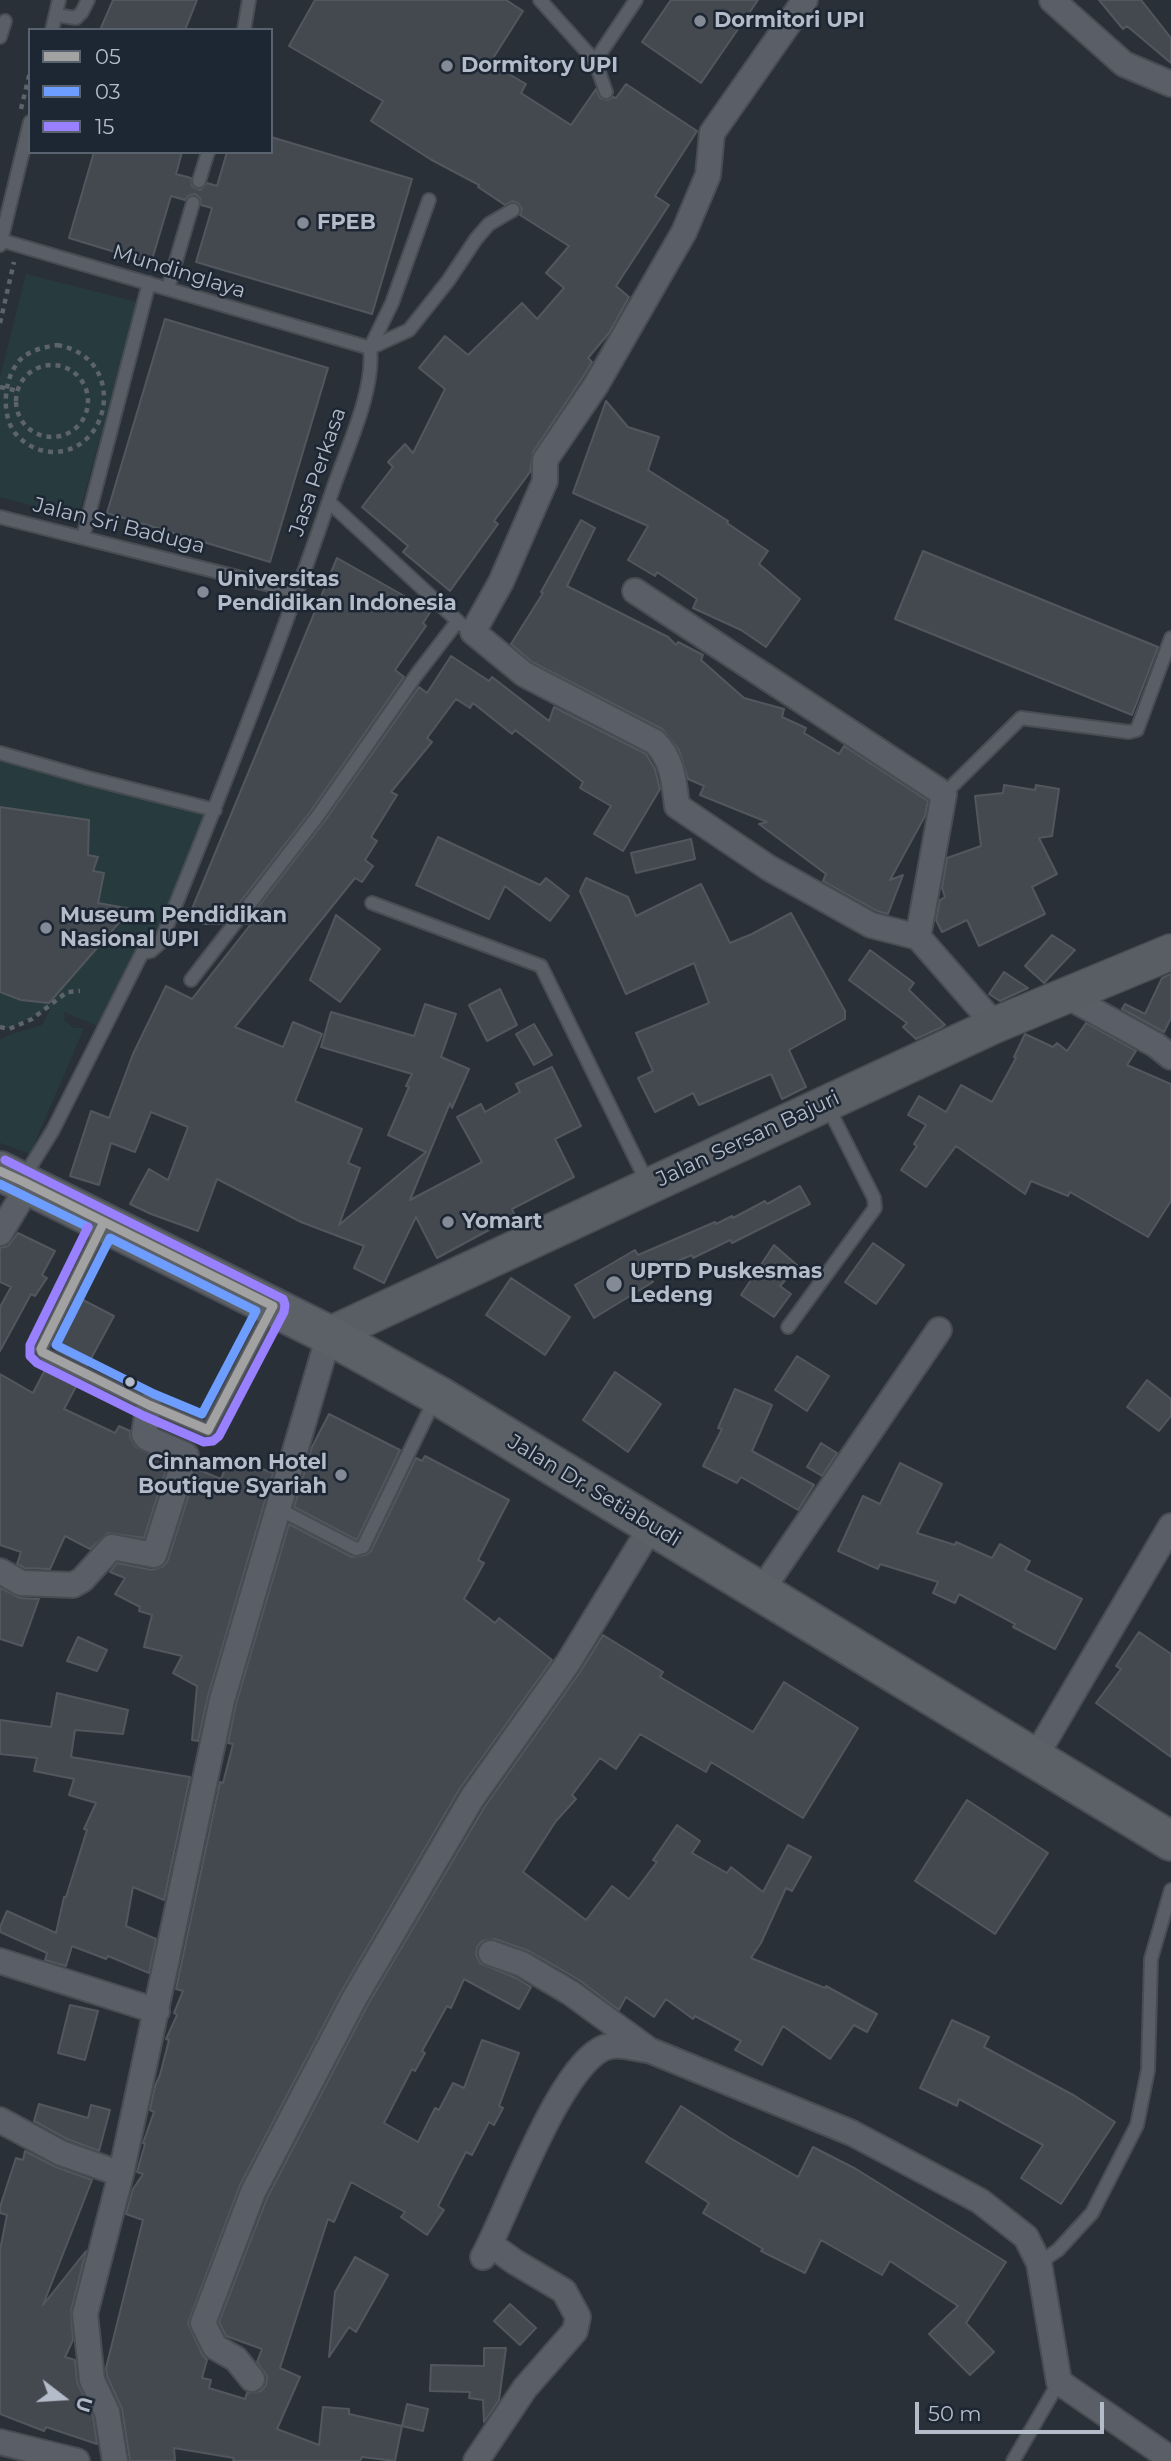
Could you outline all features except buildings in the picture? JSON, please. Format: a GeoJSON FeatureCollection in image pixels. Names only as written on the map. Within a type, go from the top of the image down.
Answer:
{"type":"FeatureCollection","features":[{"type":"Feature","properties":{"kind":"main road","name":"Jalan Sersan Bajuri"},"geometry":{"type":"LineString","coordinates":[[329,1335],[995,1025],[1171,952]]}},
{"type":"Feature","properties":{"kind":"main road","name":"Jalan Dr. Setiabudi"},"geometry":{"type":"LineString","coordinates":[[17,1179],[329,1335],[437,1395],[1171,1841]]}},
{"type":"Feature","properties":{"kind":"street"},"geometry":{"type":"LineString","coordinates":[[805,0],[712,133],[708,175],[684,232],[596,385],[545,460],[545,481],[501,582],[465,627],[524,674],[655,742],[663,750],[673,770],[677,806],[769,868],[871,925],[918,937],[995,1025]]}},
{"type":"Feature","properties":{"kind":"street"},"geometry":{"type":"LineString","coordinates":[[1052,0],[1124,64],[1171,84]]}},
{"type":"Feature","properties":{"kind":"street"},"geometry":{"type":"LineString","coordinates":[[635,591],[944,794],[918,937]]}},
{"type":"Feature","properties":{"kind":"street"},"geometry":{"type":"LineString","coordinates":[[1065,995],[1156,1045],[1171,1057]]}},
{"type":"Feature","properties":{"kind":"street"},"geometry":{"type":"LineString","coordinates":[[0,1233],[17,1179]]}},
{"type":"Feature","properties":{"kind":"street"},"geometry":{"type":"LineString","coordinates":[[761,1591],[939,1329]]}},
{"type":"Feature","properties":{"kind":"street"},"geometry":{"type":"LineString","coordinates":[[115,2461],[107,2412],[92,2380],[85,2315],[121,2174],[222,1700],[329,1335]]}},
{"type":"Feature","properties":{"kind":"street"},"geometry":{"type":"LineString","coordinates":[[0,1571],[21,1583],[73,1585],[82,1580],[112,1547],[154,1555],[186,1455],[147,1438],[145,1434],[149,1405]]}},
{"type":"Feature","properties":{"kind":"street"},"geometry":{"type":"LineString","coordinates":[[1034,1759],[1171,1526]]}},
{"type":"Feature","properties":{"kind":"street"},"geometry":{"type":"LineString","coordinates":[[252,2379],[236,2359],[215,2347],[203,2323],[253,2192],[354,1999],[472,1798],[568,1663],[651,1527]]}},
{"type":"Feature","properties":{"kind":"street"},"geometry":{"type":"LineString","coordinates":[[491,1953],[522,1964],[571,1993],[649,2050],[852,2133],[980,2201],[1026,2237],[1038,2263],[1059,2382],[1171,2459]]}},
{"type":"Feature","properties":{"kind":"street"},"geometry":{"type":"LineString","coordinates":[[0,1961],[157,2011]]}},
{"type":"Feature","properties":{"kind":"street"},"geometry":{"type":"LineString","coordinates":[[476,2461],[525,2388],[575,2331],[579,2317],[564,2291],[515,2262],[486,2251],[521,2171],[570,2082],[593,2055],[610,2045],[649,2050]]}},
{"type":"Feature","properties":{"kind":"street"},"geometry":{"type":"LineString","coordinates":[[0,2120],[61,2153],[121,2174]]}},
{"type":"Feature","properties":{"kind":"street"},"geometry":{"type":"LineString","coordinates":[[0,2441],[77,2461]]}},
{"type":"Feature","properties":{"kind":"lane"},"geometry":{"type":"LineString","coordinates":[[52,28],[59,0]]}},
{"type":"Feature","properties":{"kind":"lane"},"geometry":{"type":"LineString","coordinates":[[55,15],[76,19],[88,0]]}},
{"type":"Feature","properties":{"kind":"lane"},"geometry":{"type":"LineString","coordinates":[[244,28],[249,0]]}},
{"type":"Feature","properties":{"kind":"lane"},"geometry":{"type":"LineString","coordinates":[[540,0],[595,61],[606,92]]}},
{"type":"Feature","properties":{"kind":"lane"},"geometry":{"type":"LineString","coordinates":[[595,61],[636,0]]}},
{"type":"Feature","properties":{"kind":"lane"},"geometry":{"type":"LineString","coordinates":[[0,37],[5,21]]}},
{"type":"Feature","properties":{"kind":"lane"},"geometry":{"type":"LineString","coordinates":[[0,242],[28,130]]}},
{"type":"Feature","properties":{"kind":"lane"},"geometry":{"type":"LineString","coordinates":[[199,181],[207,154]]}},
{"type":"Feature","properties":{"kind":"lane"},"geometry":{"type":"LineString","coordinates":[[370,348],[392,303],[429,200]]}},
{"type":"Feature","properties":{"kind":"lane"},"geometry":{"type":"LineString","coordinates":[[168,288],[193,203]]}},
{"type":"Feature","properties":{"kind":"lane"},"geometry":{"type":"LineString","coordinates":[[370,348],[409,330],[482,232],[489,224],[513,210]]}},
{"type":"Feature","properties":{"kind":"lane","name":"Mundinglaya"},"geometry":{"type":"LineString","coordinates":[[0,242],[370,348]]}},
{"type":"Feature","properties":{"kind":"lane"},"geometry":{"type":"LineString","coordinates":[[83,537],[149,283]]}},
{"type":"Feature","properties":{"kind":"lane","name":"Jasa Perkasa"},"geometry":{"type":"LineString","coordinates":[[17,1179],[53,1130],[142,953],[151,951],[160,943],[215,810],[329,502],[370,379],[370,348]]}},
{"type":"Feature","properties":{"kind":"lane"},"geometry":{"type":"LineString","coordinates":[[191,980],[317,817],[417,674],[465,627],[329,502]]}},
{"type":"Feature","properties":{"kind":"lane","name":"Jalan Sri Baduga"},"geometry":{"type":"LineString","coordinates":[[6,518],[297,592]]}},
{"type":"Feature","properties":{"kind":"lane"},"geometry":{"type":"LineString","coordinates":[[944,794],[1021,718],[1133,732],[1137,730],[1171,638]]}},
{"type":"Feature","properties":{"kind":"lane"},"geometry":{"type":"LineString","coordinates":[[0,753],[215,810]]}},
{"type":"Feature","properties":{"kind":"lane"},"geometry":{"type":"LineString","coordinates":[[372,903],[541,966],[649,1185]]}},
{"type":"Feature","properties":{"kind":"lane"},"geometry":{"type":"LineString","coordinates":[[788,1327],[875,1208],[874,1198],[826,1102]]}},
{"type":"Feature","properties":{"kind":"lane"},"geometry":{"type":"LineString","coordinates":[[104,1222],[41,1349],[45,1355],[205,1430],[210,1428],[272,1306]]}},
{"type":"Feature","properties":{"kind":"lane"},"geometry":{"type":"LineString","coordinates":[[277,1508],[356,1549],[361,1548],[365,1545],[437,1395]]}},
{"type":"Feature","properties":{"kind":"lane"},"geometry":{"type":"LineString","coordinates":[[1038,2263],[1058,2250],[1092,2213],[1137,2125],[1148,2070],[1151,1959],[1171,1890]]}},
{"type":"Feature","properties":{"kind":"lane"},"geometry":{"type":"LineString","coordinates":[[1013,2461],[1059,2382]]}},
{"type":"Feature","properties":{"kind":"path"},"geometry":{"type":"LineString","coordinates":[[0,323],[18,246]]}},
{"type":"Feature","properties":{"kind":"path"},"geometry":{"type":"LineString","coordinates":[[57,345],[79,351],[95,366],[104,388],[104,399],[99,420],[86,440],[66,450],[44,451],[22,441],[8,423],[4,410],[8,388],[14,366],[23,356],[57,345]]}},
{"type":"Feature","properties":{"kind":"path"},"geometry":{"type":"LineString","coordinates":[[49,365],[63,367],[75,373],[84,384],[88,398],[86,412],[80,425],[69,433],[55,438],[41,436],[29,429],[20,418],[16,405],[18,391],[24,378],[35,369],[49,365]]}},
{"type":"Feature","properties":{"kind":"path"},"geometry":{"type":"LineString","coordinates":[[0,387],[18,391]]}},
{"type":"Feature","properties":{"kind":"path"},"geometry":{"type":"LineString","coordinates":[[0,1027],[9,1029],[32,1019],[67,992],[80,991]]}},
{"type":"Feature","properties":{"kind":"green space"},"geometry":{"type":"Polygon","coordinates":[[[26,274],[137,302],[78,518],[0,497],[0,378],[26,274]]]}},
{"type":"Feature","properties":{"kind":"green space"},"geometry":{"type":"Polygon","coordinates":[[[0,758],[211,812],[160,943],[142,953],[104,1029],[64,1012],[65,1021],[73,1028],[84,1028],[30,1154],[0,1143],[0,1040],[42,1025],[51,1008],[9,1029],[0,1025],[0,758]]]}},
{"type":"Feature","properties":{"kind":"transit line","name":"15"},"geometry":{"type":"LineString","coordinates":[[5,1160],[283,1299],[284,1312],[219,1436],[213,1441],[204,1442],[144,1416],[37,1363],[30,1356],[30,1345],[88,1227]]}},
{"type":"Feature","properties":{"kind":"transit line","name":"05"},"geometry":{"type":"LineString","coordinates":[[0,1171],[22,1181],[273,1306],[208,1430],[149,1405],[42,1352],[41,1349],[104,1222]]}},
{"type":"Feature","properties":{"kind":"transit line","name":"03"},"geometry":{"type":"LineString","coordinates":[[0,1184],[88,1227]]}},
{"type":"Feature","properties":{"kind":"transit line","name":"03"},"geometry":{"type":"LineString","coordinates":[[110,1238],[256,1311],[202,1414],[154,1394],[56,1345],[110,1238]]}},
{"type":"Feature","properties":{"kind":"place","name":"Dormitori UPI"},"geometry":{"type":"Point","coordinates":[700,21]}},
{"type":"Feature","properties":{"kind":"place","name":"Dormitory UPI"},"geometry":{"type":"Point","coordinates":[447,66]}},
{"type":"Feature","properties":{"kind":"place","name":"FPEB"},"geometry":{"type":"Point","coordinates":[303,223]}},
{"type":"Feature","properties":{"kind":"place","name":"Universitas Pendidikan Indonesia"},"geometry":{"type":"Point","coordinates":[203,592]}},
{"type":"Feature","properties":{"kind":"place","name":"Museum Pendidikan Nasional UPI"},"geometry":{"type":"Point","coordinates":[46,928]}},
{"type":"Feature","properties":{"kind":"place","name":"Yomart"},"geometry":{"type":"Point","coordinates":[448,1222]}},
{"type":"Feature","properties":{"kind":"place","name":"UPTD Puskesmas Ledeng"},"geometry":{"type":"Point","coordinates":[614,1284]}},
{"type":"Feature","properties":{"kind":"place","name":"Cinnamon Hotel Boutique Syariah"},"geometry":{"type":"Point","coordinates":[341,1475]}}]}
